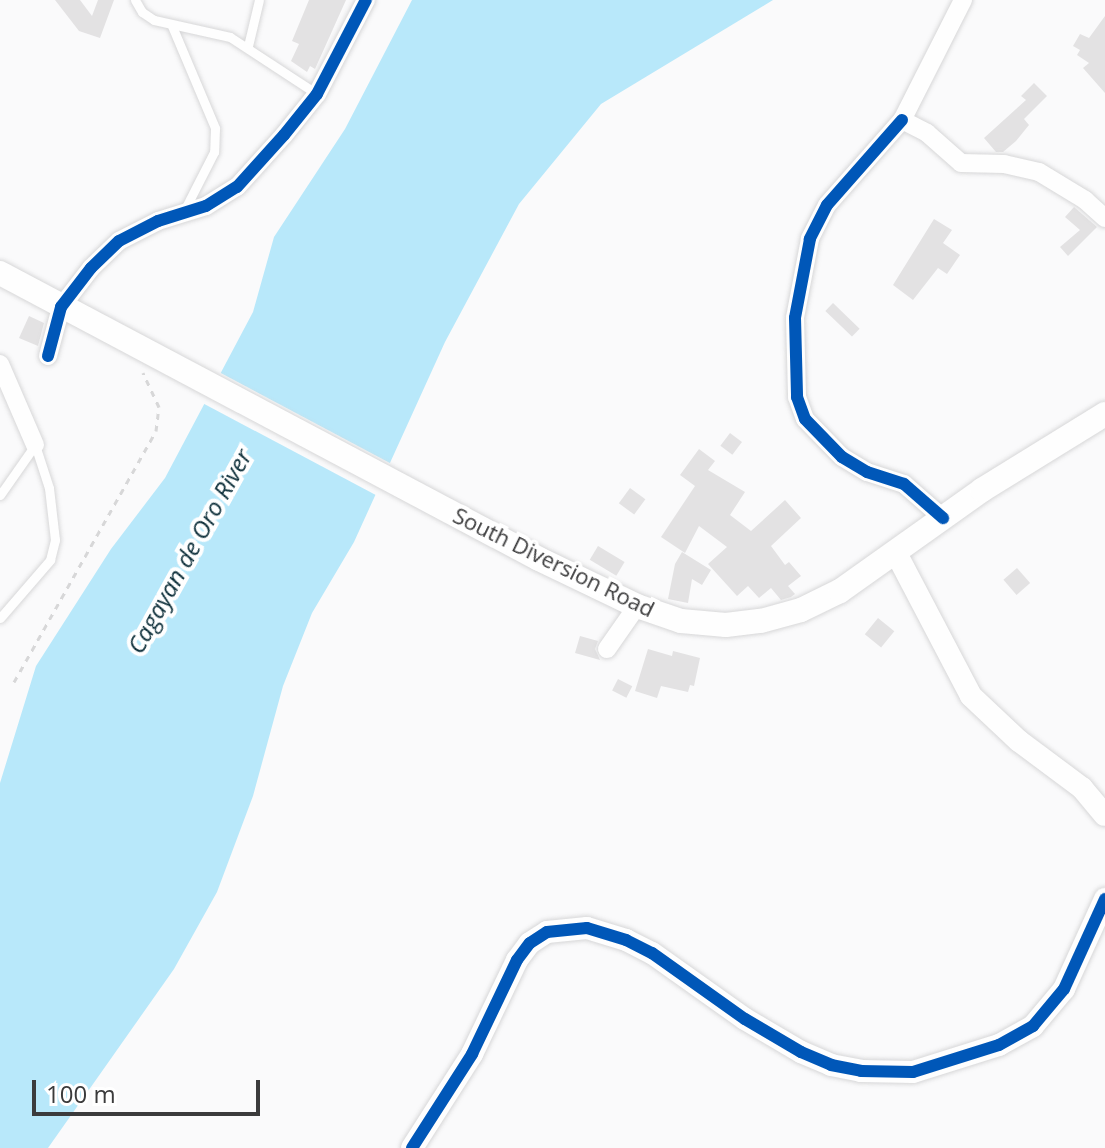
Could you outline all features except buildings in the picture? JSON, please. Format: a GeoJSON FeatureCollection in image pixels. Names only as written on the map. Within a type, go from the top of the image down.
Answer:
{"type":"FeatureCollection","features":[{"type":"Feature","properties":{"kind":"main road","name":"South Diversion Road"},"geometry":{"type":"LineString","coordinates":[[0,273],[539,559],[637,606],[681,621],[726,625],[761,621],[801,610],[896,553],[1033,456],[1105,414]]}},
{"type":"Feature","properties":{"kind":"street"},"geometry":{"type":"LineString","coordinates":[[48,356],[61,307],[91,268],[119,241],[158,221],[206,206],[237,187],[317,94],[366,0]]}},
{"type":"Feature","properties":{"kind":"street"},"geometry":{"type":"LineString","coordinates":[[943,518],[904,484],[867,472],[842,457],[805,419],[797,397],[795,318],[810,239],[827,205],[902,120],[963,0]]}},
{"type":"Feature","properties":{"kind":"street"},"geometry":{"type":"LineString","coordinates":[[902,120],[927,133],[961,163],[1004,164],[1039,172],[1085,200],[1105,218]]}},
{"type":"Feature","properties":{"kind":"street"},"geometry":{"type":"LineString","coordinates":[[0,364],[35,445]]}},
{"type":"Feature","properties":{"kind":"street"},"geometry":{"type":"LineString","coordinates":[[896,553],[971,696],[1019,741],[1082,788],[1105,815]]}},
{"type":"Feature","properties":{"kind":"street"},"geometry":{"type":"LineString","coordinates":[[607,649],[637,606]]}},
{"type":"Feature","properties":{"kind":"street"},"geometry":{"type":"LineString","coordinates":[[412,1148],[472,1054],[517,960],[530,943],[547,932],[587,928],[626,940],[652,953],[745,1019],[831,1065],[861,1071],[913,1072],[999,1045],[1033,1026],[1064,989],[1105,899]]}},
{"type":"Feature","properties":{"kind":"lane"},"geometry":{"type":"LineString","coordinates":[[135,0],[142,12],[172,26],[215,32],[248,46],[317,94]]}},
{"type":"Feature","properties":{"kind":"lane"},"geometry":{"type":"LineString","coordinates":[[248,46],[259,0]]}},
{"type":"Feature","properties":{"kind":"lane"},"geometry":{"type":"LineString","coordinates":[[172,26],[215,128],[214,152],[182,214]]}},
{"type":"Feature","properties":{"kind":"lane"},"geometry":{"type":"LineString","coordinates":[[0,495],[35,445]]}},
{"type":"Feature","properties":{"kind":"lane"},"geometry":{"type":"LineString","coordinates":[[0,618],[50,560],[55,540],[49,488],[35,445]]}},
{"type":"Feature","properties":{"kind":"path"},"geometry":{"type":"LineString","coordinates":[[14,682],[156,431],[159,407],[148,384]]}},
{"type":"Feature","properties":{"kind":"water","name":"Cagayan de Oro River"},"geometry":{"type":"Polygon","coordinates":[[[412,0],[773,0],[601,104],[519,204],[445,342],[354,542],[312,613],[283,686],[253,796],[217,892],[174,969],[48,1148],[0,1148],[0,783],[36,666],[111,549],[165,478],[253,312],[274,237],[345,129],[412,0]]]}},
{"type":"Feature","properties":{"kind":"pier"},"geometry":{"type":"Polygon","coordinates":[[[217,371],[394,465],[377,496],[201,402],[217,371]]]}},
{"type":"Feature","properties":{"kind":"cycle path"},"geometry":{"type":"LineString","coordinates":[[48,356],[61,307],[91,268],[119,241],[158,221],[206,206],[237,187],[284,135],[317,94],[366,0]]}},
{"type":"Feature","properties":{"kind":"cycle path"},"geometry":{"type":"LineString","coordinates":[[902,120],[827,205],[810,239],[795,318],[797,397],[805,419],[842,457],[867,472],[904,484],[943,518]]}},
{"type":"Feature","properties":{"kind":"cycle path"},"geometry":{"type":"LineString","coordinates":[[412,1148],[472,1054],[517,960],[530,943],[547,932],[587,928],[626,940],[652,953],[745,1019],[801,1052],[831,1065],[861,1071],[913,1072],[999,1045],[1033,1026],[1064,989],[1105,899]]}}]}
